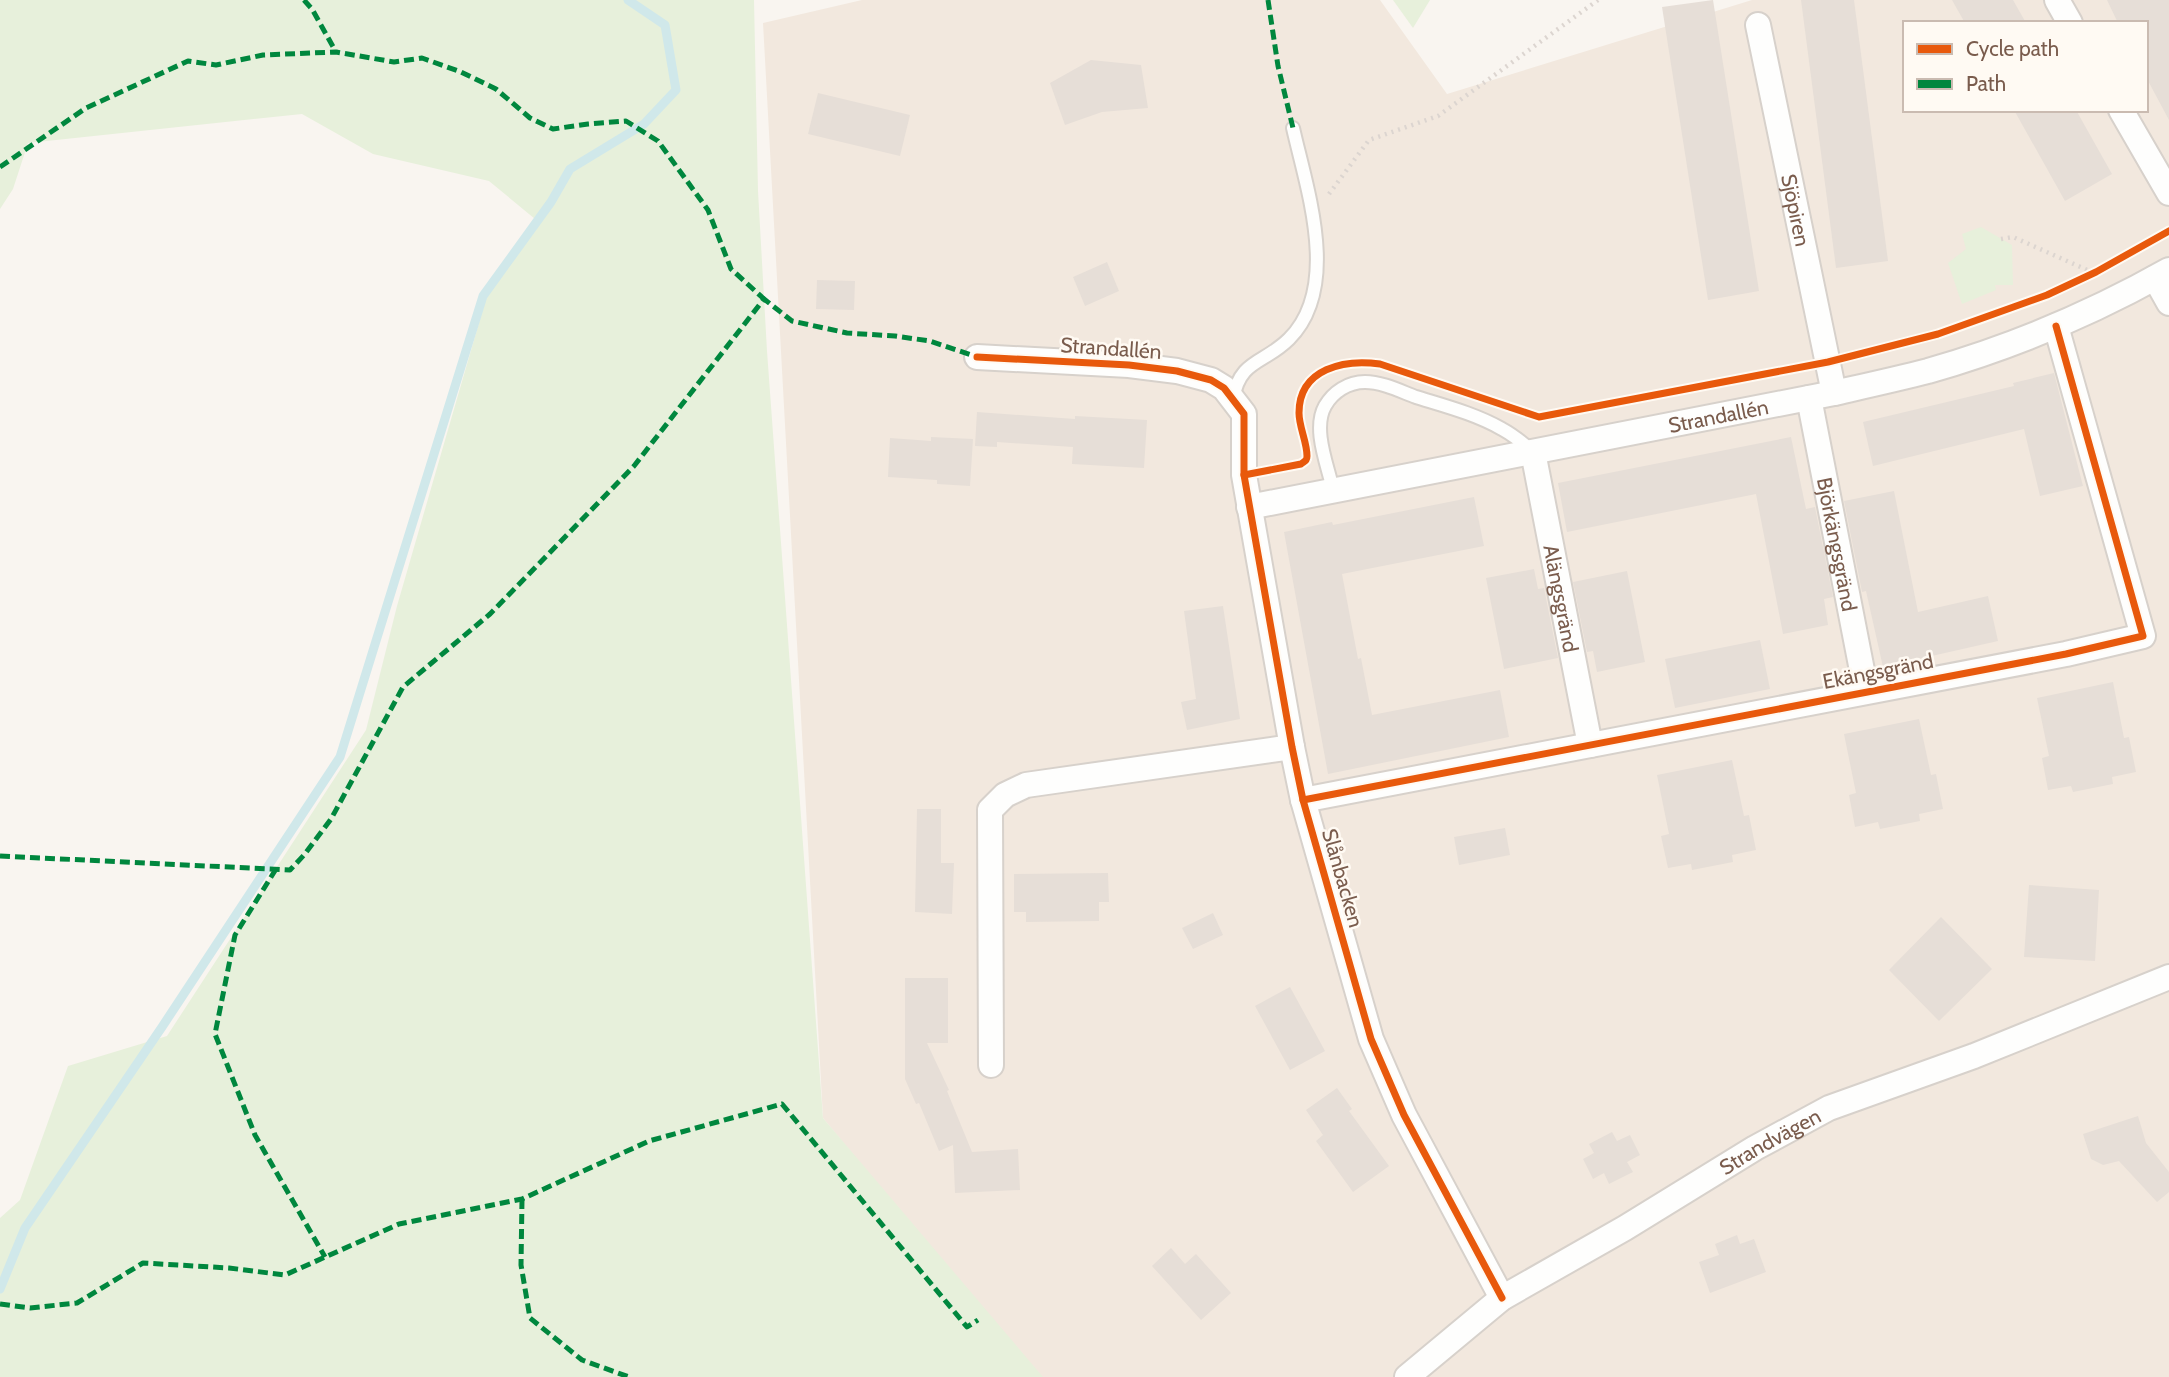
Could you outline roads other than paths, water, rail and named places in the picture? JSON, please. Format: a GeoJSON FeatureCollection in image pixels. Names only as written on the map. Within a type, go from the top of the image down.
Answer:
{"type":"FeatureCollection","features":[{"type":"Feature","properties":{"kind":"street"},"geometry":{"type":"LineString","coordinates":[[2057,0],[2069,21]]}},
{"type":"Feature","properties":{"kind":"street","name":"Sjöpiren"},"geometry":{"type":"LineString","coordinates":[[1758,25],[1834,393]]}},
{"type":"Feature","properties":{"kind":"street"},"geometry":{"type":"LineString","coordinates":[[2122,112],[2169,193]]}},
{"type":"Feature","properties":{"kind":"street"},"geometry":{"type":"LineString","coordinates":[[2162,274],[2169,303]]}},
{"type":"Feature","properties":{"kind":"street","name":"Strandallén"},"geometry":{"type":"LineString","coordinates":[[1249,507],[1834,393],[1939,367],[2056,326],[2162,274]]}},
{"type":"Feature","properties":{"kind":"street","name":"Ekängsgränd"},"geometry":{"type":"LineString","coordinates":[[1303,800],[2066,654],[2143,636],[2056,326]]}},
{"type":"Feature","properties":{"kind":"street","name":"Strandallén"},"geometry":{"type":"LineString","coordinates":[[977,356],[1129,365],[1177,371],[1211,380],[1224,388],[1233,399]]}},
{"type":"Feature","properties":{"kind":"street","name":"Björkängsgränd"},"geometry":{"type":"LineString","coordinates":[[1809,398],[1866,691]]}},
{"type":"Feature","properties":{"kind":"street","name":"Slånbacken"},"geometry":{"type":"LineString","coordinates":[[1233,399],[1244,414],[1244,475],[1303,800],[1371,1039],[1404,1115],[1502,1298]]}},
{"type":"Feature","properties":{"kind":"street","name":"Alängsgränd"},"geometry":{"type":"LineString","coordinates":[[1533,452],[1590,745]]}},
{"type":"Feature","properties":{"kind":"street"},"geometry":{"type":"LineString","coordinates":[[990,1065],[990,810],[1005,795],[1026,785],[1292,747]]}},
{"type":"Feature","properties":{"kind":"street","name":"Strandvägen"},"geometry":{"type":"LineString","coordinates":[[1407,1377],[1502,1298],[1755,1147],[1829,1108],[1974,1056],[2169,977]]}},
{"type":"Feature","properties":{"kind":"lane"},"geometry":{"type":"LineString","coordinates":[[1233,399],[1240,375],[1289,338],[1300,326],[1314,296],[1317,275],[1313,218],[1293,128]]}},
{"type":"Feature","properties":{"kind":"lane"},"geometry":{"type":"LineString","coordinates":[[1333,490],[1320,422],[1324,407],[1334,394],[1348,385],[1364,382],[1383,385],[1459,411],[1501,428],[1533,452]]}},
{"type":"Feature","properties":{"kind":"waterway"},"geometry":{"type":"LineString","coordinates":[[0,1289],[25,1228],[162,1027],[340,757],[483,296],[551,202],[570,169],[644,124],[676,90],[665,25],[628,0]]}}]}
